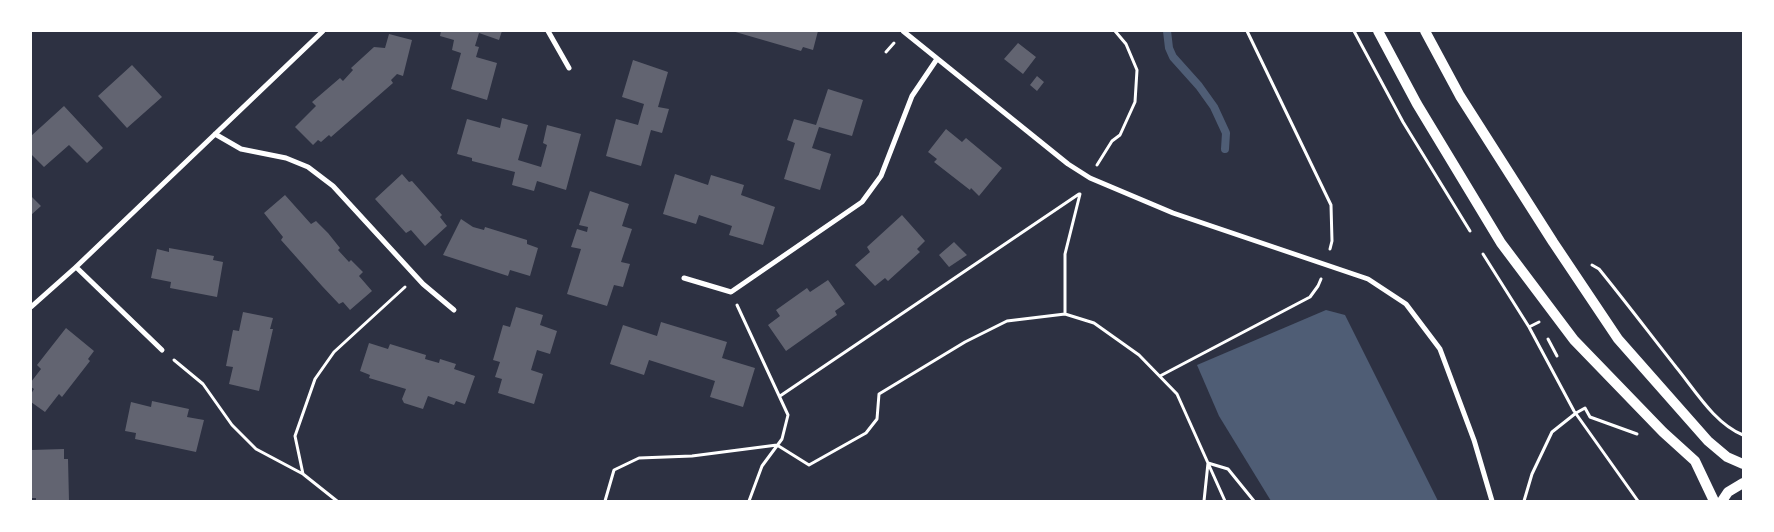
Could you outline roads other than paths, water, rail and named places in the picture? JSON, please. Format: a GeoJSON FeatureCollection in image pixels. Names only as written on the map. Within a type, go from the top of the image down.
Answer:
{"type":"FeatureCollection","features":[{"type":"Feature","properties":{"kind":"main road"},"geometry":{"type":"LineString","coordinates":[[1378,31],[1417,104],[1501,243],[1574,340],[1663,432],[1695,461],[1714,501]]}},
{"type":"Feature","properties":{"kind":"main road"},"geometry":{"type":"LineString","coordinates":[[1425,31],[1460,96],[1553,242],[1618,339],[1708,441],[1727,457],[1743,464]]}},
{"type":"Feature","properties":{"kind":"main road"},"geometry":{"type":"LineString","coordinates":[[1722,501],[1728,492],[1743,482]]}},
{"type":"Feature","properties":{"kind":"street"},"geometry":{"type":"LineString","coordinates":[[31,307],[76,267],[323,31]]}},
{"type":"Feature","properties":{"kind":"street"},"geometry":{"type":"LineString","coordinates":[[548,31],[569,68]]}},
{"type":"Feature","properties":{"kind":"street"},"geometry":{"type":"LineString","coordinates":[[903,31],[1068,164],[1090,178],[1173,213],[1368,279],[1406,304],[1440,348],[1474,440],[1492,501]]}},
{"type":"Feature","properties":{"kind":"street"},"geometry":{"type":"LineString","coordinates":[[684,278],[731,292],[862,202],[881,176],[912,96],[937,59]]}},
{"type":"Feature","properties":{"kind":"street"},"geometry":{"type":"LineString","coordinates":[[215,134],[241,149],[286,158],[308,167],[333,186],[416,277],[454,310]]}},
{"type":"Feature","properties":{"kind":"street"},"geometry":{"type":"LineString","coordinates":[[76,267],[162,350]]}},
{"type":"Feature","properties":{"kind":"water"},"geometry":{"type":"Polygon","coordinates":[[[1326,310],[1345,315],[1438,501],[1271,501],[1219,416],[1197,365],[1326,310]]]}},
{"type":"Feature","properties":{"kind":"waterway"},"geometry":{"type":"LineString","coordinates":[[1167,31],[1169,48],[1173,57],[1199,86],[1214,107],[1226,133],[1225,149]]}}]}
